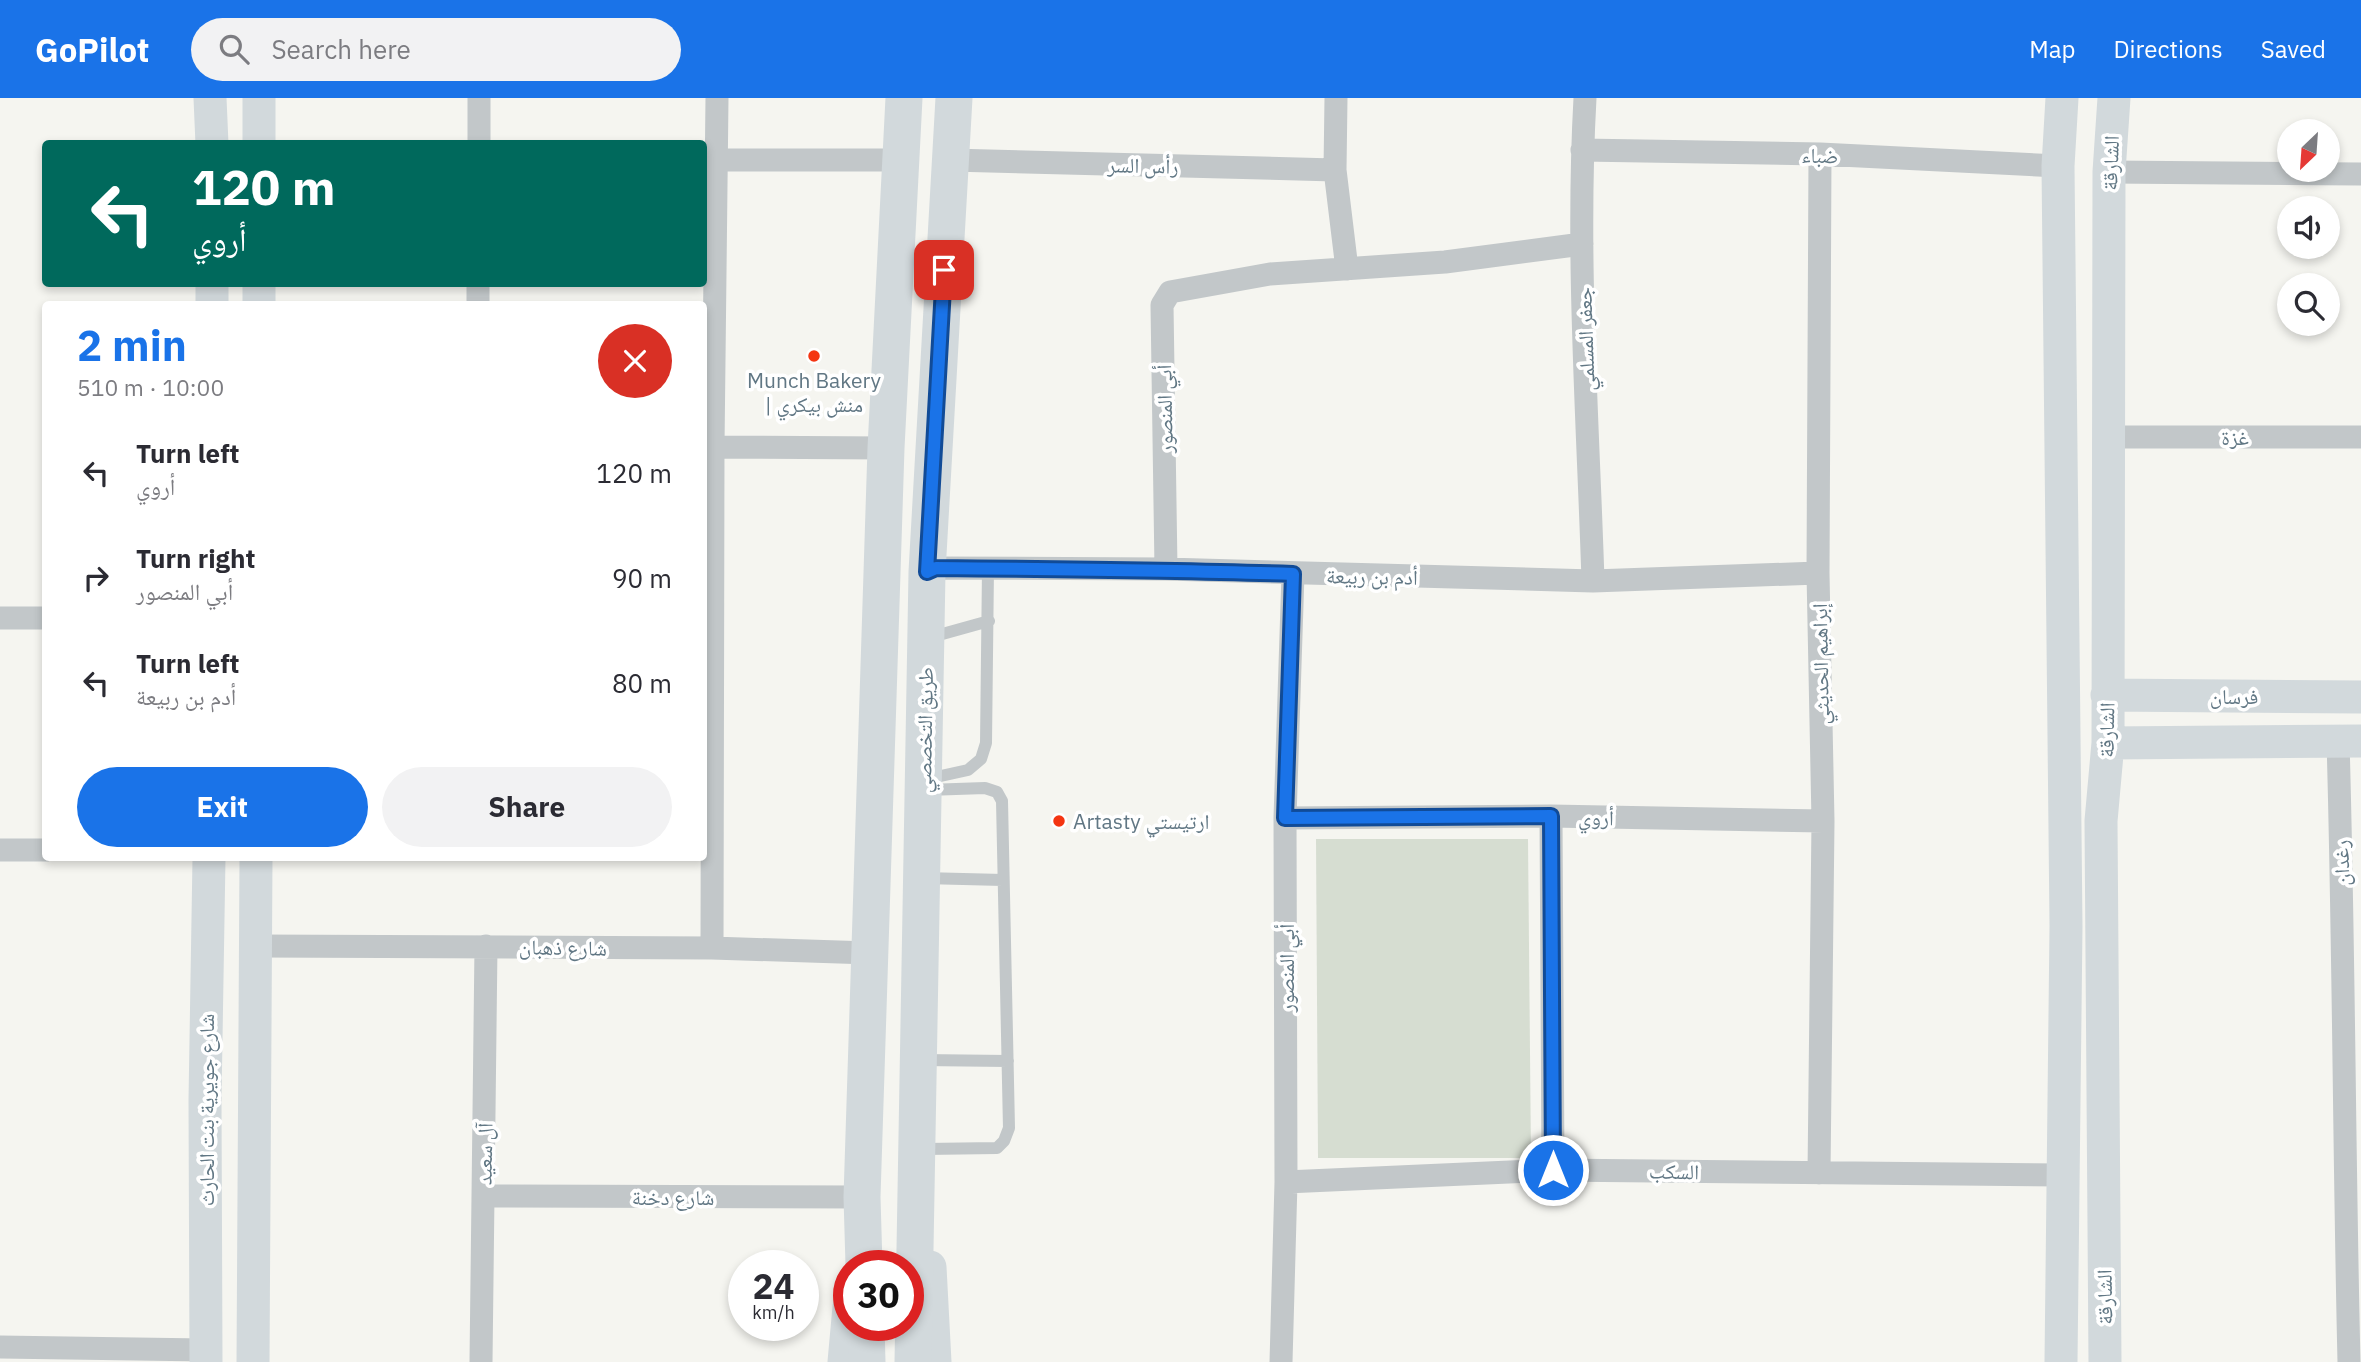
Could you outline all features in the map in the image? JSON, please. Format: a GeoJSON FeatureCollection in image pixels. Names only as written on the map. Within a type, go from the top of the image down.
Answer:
{"type":"FeatureCollection","features":[{"type":"Feature","properties":{"kind":"main road"},"geometry":{"type":"LineString","coordinates":[[864,1250],[862,1197],[886,448],[904,98]]}},
{"type":"Feature","properties":{"kind":"main road","name":"طريق التخصصي"},"geometry":{"type":"LineString","coordinates":[[913,1362],[927,572],[954,98]]}},
{"type":"Feature","properties":{"kind":"main road"},"geometry":{"type":"LineString","coordinates":[[866,1341],[867,1362]]}},
{"type":"Feature","properties":{"kind":"street"},"geometry":{"type":"LineString","coordinates":[[479,140],[480,98]]}},
{"type":"Feature","properties":{"kind":"street"},"geometry":{"type":"LineString","coordinates":[[712,948],[708,728],[717,98]]}},
{"type":"Feature","properties":{"kind":"street"},"geometry":{"type":"LineString","coordinates":[[1336,98],[1335,170],[1347,269],[1445,262],[1582,244]]}},
{"type":"Feature","properties":{"kind":"street","name":"جعفر المسلمي"},"geometry":{"type":"LineString","coordinates":[[1585,98],[1582,244],[1593,580]]}},
{"type":"Feature","properties":{"kind":"street","name":"الشارقة"},"geometry":{"type":"LineString","coordinates":[[2061,1362],[2066,926],[2058,166],[2062,98]]}},
{"type":"Feature","properties":{"kind":"street","name":"الشارقة"},"geometry":{"type":"LineString","coordinates":[[2105,1362],[2101,821],[2108,743],[2109,172],[2114,98]]}},
{"type":"Feature","properties":{"kind":"street","name":"ضباء"},"geometry":{"type":"LineString","coordinates":[[1582,150],[1820,154],[2058,166]]}},
{"type":"Feature","properties":{"kind":"street","name":"إبراهيم الحديثي"},"geometry":{"type":"LineString","coordinates":[[1819,1173],[1823,821],[1818,573],[1820,154]]}},
{"type":"Feature","properties":{"kind":"street"},"geometry":{"type":"LineString","coordinates":[[717,160],[902,160]]}},
{"type":"Feature","properties":{"kind":"street","name":"رأس السر"},"geometry":{"type":"LineString","coordinates":[[950,160],[1335,170]]}},
{"type":"Feature","properties":{"kind":"street"},"geometry":{"type":"LineString","coordinates":[[2109,172],[2361,174]]}},
{"type":"Feature","properties":{"kind":"street","name":"أبي المنصور"},"geometry":{"type":"LineString","coordinates":[[1166,569],[1163,305],[1170,292],[1270,274],[1347,269]]}},
{"type":"Feature","properties":{"kind":"street","name":"غزة"},"geometry":{"type":"LineString","coordinates":[[2109,437],[2361,437]]}},
{"type":"Feature","properties":{"kind":"street"},"geometry":{"type":"LineString","coordinates":[[713,447],[886,448]]}},
{"type":"Feature","properties":{"kind":"street","name":"أدم بن ربيعة"},"geometry":{"type":"LineString","coordinates":[[927,572],[936,568],[1166,569],[1593,580],[1818,573]]}},
{"type":"Feature","properties":{"kind":"street","name":"أبي المنصور"},"geometry":{"type":"LineString","coordinates":[[1281,1362],[1286,1182],[1285,818],[1293,574]]}},
{"type":"Feature","properties":{"kind":"street"},"geometry":{"type":"LineString","coordinates":[[0,618],[42,618]]}},
{"type":"Feature","properties":{"kind":"street","name":"فرسان"},"geometry":{"type":"LineString","coordinates":[[2107,695],[2361,697]]}},
{"type":"Feature","properties":{"kind":"street"},"geometry":{"type":"LineString","coordinates":[[2108,743],[2349,741]]}},
{"type":"Feature","properties":{"kind":"street","name":"رغدان"},"geometry":{"type":"LineString","coordinates":[[2348,1362],[2353,1185],[2349,741]]}},
{"type":"Feature","properties":{"kind":"street"},"geometry":{"type":"LineString","coordinates":[[1551,816],[1553,1170]]}},
{"type":"Feature","properties":{"kind":"street","name":"أروي"},"geometry":{"type":"LineString","coordinates":[[1285,818],[1551,816],[1823,821]]}},
{"type":"Feature","properties":{"kind":"street"},"geometry":{"type":"LineString","coordinates":[[0,850],[42,850]]}},
{"type":"Feature","properties":{"kind":"street","name":"شارع جويرية بنت الحارث"},"geometry":{"type":"LineString","coordinates":[[206,1356],[205,1100],[209,861]]}},
{"type":"Feature","properties":{"kind":"street"},"geometry":{"type":"LineString","coordinates":[[253,1362],[256,861]]}},
{"type":"Feature","properties":{"kind":"street"},"geometry":{"type":"LineString","coordinates":[[2066,926],[2102,926]]}},
{"type":"Feature","properties":{"kind":"street","name":"شارع ذهبان"},"geometry":{"type":"LineString","coordinates":[[256,946],[712,948],[870,953]]}},
{"type":"Feature","properties":{"kind":"street","name":"آل سعيد"},"geometry":{"type":"LineString","coordinates":[[481,1362],[486,946]]}},
{"type":"Feature","properties":{"kind":"street"},"geometry":{"type":"LineString","coordinates":[[918,1061],[935,1362]]}},
{"type":"Feature","properties":{"kind":"street","name":"السكب"},"geometry":{"type":"LineString","coordinates":[[1286,1182],[1553,1170],[2063,1175]]}},
{"type":"Feature","properties":{"kind":"street","name":"شارع دخنة"},"geometry":{"type":"LineString","coordinates":[[484,1196],[862,1197]]}},
{"type":"Feature","properties":{"kind":"street"},"geometry":{"type":"LineString","coordinates":[[855,1250],[862,1197]]}},
{"type":"Feature","properties":{"kind":"street"},"geometry":{"type":"LineString","coordinates":[[844,1362],[846,1341]]}},
{"type":"Feature","properties":{"kind":"street"},"geometry":{"type":"LineString","coordinates":[[0,1347],[206,1356]]}},
{"type":"Feature","properties":{"kind":"lane"},"geometry":{"type":"LineString","coordinates":[[923,785],[968,770],[981,759],[986,743],[988,568]]}},
{"type":"Feature","properties":{"kind":"lane"},"geometry":{"type":"LineString","coordinates":[[926,638],[989,621]]}},
{"type":"Feature","properties":{"kind":"lane"},"geometry":{"type":"LineString","coordinates":[[923,785],[985,788],[997,792],[1002,801],[1009,1128],[1004,1141],[997,1148],[925,1149]]}},
{"type":"Feature","properties":{"kind":"lane"},"geometry":{"type":"LineString","coordinates":[[922,878],[1003,880]]}},
{"type":"Feature","properties":{"kind":"lane"},"geometry":{"type":"LineString","coordinates":[[918,1061],[1008,1060]]}},
{"type":"Feature","properties":{"kind":"shaded area"},"geometry":{"type":"Polygon","coordinates":[[[1316,839],[1528,839],[1531,1158],[1318,1158],[1316,839]]]}},
{"type":"Feature","properties":{"kind":"place","name":"Munch Bakery | منش بيكري"},"geometry":{"type":"Point","coordinates":[814,356]}},
{"type":"Feature","properties":{"kind":"place","name":"Artasty ارتيستي"},"geometry":{"type":"Point","coordinates":[1059,821]}},
{"type":"Feature","properties":{"kind":"route"},"geometry":{"type":"LineString","coordinates":[[944,270],[927,572],[936,568],[1039,568],[1293,574],[1285,818],[1551,816],[1553,1170]]}}]}
